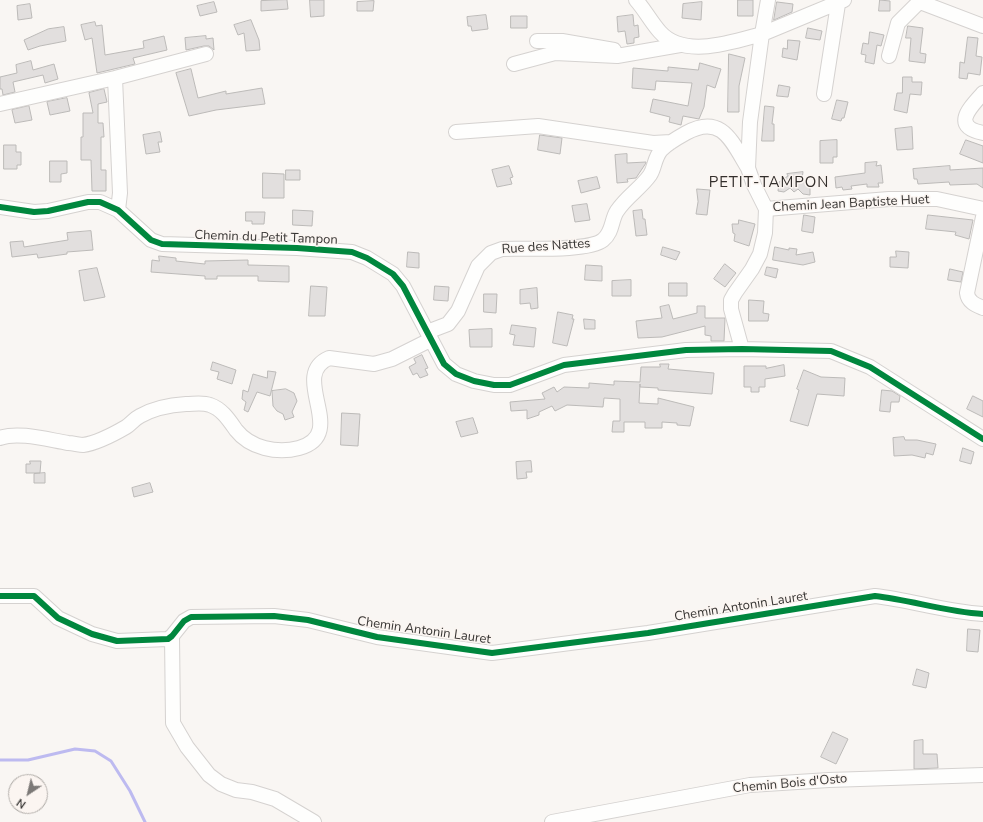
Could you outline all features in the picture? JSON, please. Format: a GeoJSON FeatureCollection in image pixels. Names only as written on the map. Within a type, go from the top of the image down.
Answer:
{"type":"FeatureCollection","features":[{"type":"Feature","properties":{"kind":"street"},"geometry":{"type":"LineString","coordinates":[[636,0],[660,33],[669,40],[680,45]]}},
{"type":"Feature","properties":{"kind":"street"},"geometry":{"type":"LineString","coordinates":[[742,349],[731,309],[732,300],[734,293],[752,269],[760,254],[765,233],[766,209],[754,185],[748,168],[750,122],[768,0]]}},
{"type":"Feature","properties":{"kind":"street"},"geometry":{"type":"LineString","coordinates":[[889,56],[898,23],[921,1],[983,26]]}},
{"type":"Feature","properties":{"kind":"street"},"geometry":{"type":"LineString","coordinates":[[514,64],[555,54],[617,56],[680,45],[704,46],[762,34],[841,2]]}},
{"type":"Feature","properties":{"kind":"street"},"geometry":{"type":"LineString","coordinates":[[824,94],[841,2]]}},
{"type":"Feature","properties":{"kind":"street"},"geometry":{"type":"LineString","coordinates":[[537,41],[562,41],[630,53]]}},
{"type":"Feature","properties":{"kind":"street"},"geometry":{"type":"LineString","coordinates":[[0,104],[115,78],[206,54]]}},
{"type":"Feature","properties":{"kind":"street"},"geometry":{"type":"LineString","coordinates":[[115,78],[120,193],[118,210]]}},
{"type":"Feature","properties":{"kind":"street"},"geometry":{"type":"LineString","coordinates":[[983,93],[968,108],[965,117],[967,124],[971,129],[983,133]]}},
{"type":"Feature","properties":{"kind":"street"},"geometry":{"type":"LineString","coordinates":[[456,132],[538,126],[653,143],[671,142]]}},
{"type":"Feature","properties":{"kind":"street","name":"Rue des Nattes"},"geometry":{"type":"LineString","coordinates":[[0,438],[16,434],[83,445],[126,427],[138,417],[152,410],[174,405],[202,403],[216,408],[222,413],[237,431],[250,443],[264,448],[280,451],[298,449],[315,440],[322,427],[314,384],[318,365],[329,358],[374,364],[399,356],[448,324],[458,311],[478,266],[491,253],[502,248],[587,247],[603,240],[610,231],[613,217],[618,210],[651,174],[654,161],[661,150],[671,142],[697,127],[714,126],[729,137],[748,168]]}},
{"type":"Feature","properties":{"kind":"street","name":"Chemin Jean Baptiste Huet"},"geometry":{"type":"LineString","coordinates":[[766,209],[889,199],[937,199],[983,210]]}},
{"type":"Feature","properties":{"kind":"street","name":"Chemin du Petit Tampon"},"geometry":{"type":"LineString","coordinates":[[0,207],[34,212],[48,211],[88,202],[100,202],[118,210],[151,240],[162,244],[297,248],[352,252],[367,258],[392,274],[403,286],[444,364],[456,374],[474,381],[494,385],[510,385],[564,366],[686,350],[742,349],[831,351],[849,357],[887,376],[983,439]]}},
{"type":"Feature","properties":{"kind":"street"},"geometry":{"type":"LineString","coordinates":[[983,217],[967,293],[967,298],[971,302],[983,308]]}},
{"type":"Feature","properties":{"kind":"street"},"geometry":{"type":"LineString","coordinates":[[0,596],[34,596],[58,618],[92,634],[117,641],[163,641],[172,636],[173,723],[187,747],[209,775],[221,784],[236,790],[252,792],[275,799],[314,822]]}},
{"type":"Feature","properties":{"kind":"street","name":"Chemin Antonin Lauret"},"geometry":{"type":"LineString","coordinates":[[172,636],[184,621],[190,617],[274,616],[308,620],[377,638],[492,652],[648,633],[875,596],[899,599],[920,605],[983,614]]}},
{"type":"Feature","properties":{"kind":"street","name":"Chemin Bois d'Osto"},"geometry":{"type":"LineString","coordinates":[[552,822],[750,785],[829,780],[983,775]]}},
{"type":"Feature","properties":{"kind":"building"},"geometry":{"type":"Polygon","coordinates":[[[287,0],[288,9],[261,11],[261,1],[287,0]]]}},
{"type":"Feature","properties":{"kind":"building"},"geometry":{"type":"Polygon","coordinates":[[[310,0],[324,0],[324,16],[311,17],[310,0]]]}},
{"type":"Feature","properties":{"kind":"building"},"geometry":{"type":"Polygon","coordinates":[[[738,0],[753,0],[753,16],[738,16],[738,0]]]}},
{"type":"Feature","properties":{"kind":"building"},"geometry":{"type":"Polygon","coordinates":[[[880,0],[890,1],[890,11],[879,11],[880,0]]]}},
{"type":"Feature","properties":{"kind":"building"},"geometry":{"type":"Polygon","coordinates":[[[374,1],[373,11],[357,11],[357,2],[374,1]]]}},
{"type":"Feature","properties":{"kind":"building"},"geometry":{"type":"Polygon","coordinates":[[[214,2],[217,12],[200,16],[197,6],[214,2]]]}},
{"type":"Feature","properties":{"kind":"building"},"geometry":{"type":"Polygon","coordinates":[[[702,2],[701,20],[682,18],[683,4],[702,2]]]}},
{"type":"Feature","properties":{"kind":"building"},"geometry":{"type":"Polygon","coordinates":[[[777,2],[793,4],[792,12],[774,20],[777,2]]]}},
{"type":"Feature","properties":{"kind":"building"},"geometry":{"type":"Polygon","coordinates":[[[30,4],[32,18],[18,20],[17,6],[30,4]]]}},
{"type":"Feature","properties":{"kind":"building"},"geometry":{"type":"Polygon","coordinates":[[[486,15],[488,29],[472,31],[471,26],[468,26],[467,17],[486,15]]]}},
{"type":"Feature","properties":{"kind":"building"},"geometry":{"type":"Polygon","coordinates":[[[633,15],[634,26],[638,25],[639,37],[634,38],[634,43],[627,44],[625,31],[618,32],[617,17],[633,15]]]}},
{"type":"Feature","properties":{"kind":"building"},"geometry":{"type":"Polygon","coordinates":[[[511,16],[527,16],[527,28],[511,28],[511,16]]]}},
{"type":"Feature","properties":{"kind":"building"},"geometry":{"type":"Polygon","coordinates":[[[251,20],[259,40],[260,50],[246,51],[244,33],[238,35],[234,25],[251,20]]]}},
{"type":"Feature","properties":{"kind":"building"},"geometry":{"type":"Polygon","coordinates":[[[95,22],[96,26],[102,25],[105,55],[144,48],[143,41],[164,36],[167,50],[133,58],[135,64],[97,73],[92,38],[85,40],[81,25],[95,22]]]}},
{"type":"Feature","properties":{"kind":"building"},"geometry":{"type":"Polygon","coordinates":[[[908,26],[923,28],[920,53],[926,54],[925,63],[909,61],[911,38],[906,38],[908,26]]]}},
{"type":"Feature","properties":{"kind":"building"},"geometry":{"type":"Polygon","coordinates":[[[64,27],[66,41],[28,50],[24,40],[48,29],[64,27]]]}},
{"type":"Feature","properties":{"kind":"building"},"geometry":{"type":"Polygon","coordinates":[[[808,28],[822,31],[820,40],[806,38],[808,28]]]}},
{"type":"Feature","properties":{"kind":"building"},"geometry":{"type":"Polygon","coordinates":[[[870,32],[884,35],[881,46],[877,45],[874,64],[865,62],[866,55],[861,54],[863,43],[868,44],[870,32]]]}},
{"type":"Feature","properties":{"kind":"building"},"geometry":{"type":"Polygon","coordinates":[[[206,36],[206,39],[213,38],[214,50],[209,46],[204,46],[186,50],[185,38],[206,36]]]}},
{"type":"Feature","properties":{"kind":"building"},"geometry":{"type":"Polygon","coordinates":[[[968,37],[978,38],[976,56],[982,57],[980,75],[968,73],[967,79],[959,78],[960,62],[964,63],[968,37]]]}},
{"type":"Feature","properties":{"kind":"building"},"geometry":{"type":"Polygon","coordinates":[[[788,40],[800,41],[797,60],[782,57],[783,48],[787,49],[788,40]]]}},
{"type":"Feature","properties":{"kind":"building"},"geometry":{"type":"Polygon","coordinates":[[[729,54],[745,58],[739,86],[739,112],[728,112],[729,54]]]}},
{"type":"Feature","properties":{"kind":"building"},"geometry":{"type":"Polygon","coordinates":[[[31,61],[33,70],[54,64],[58,79],[45,83],[43,75],[13,82],[15,92],[3,95],[2,89],[0,89],[0,77],[17,73],[16,65],[31,61]]]}},
{"type":"Feature","properties":{"kind":"building"},"geometry":{"type":"Polygon","coordinates":[[[700,63],[721,69],[715,88],[707,85],[704,107],[699,119],[683,116],[681,125],[669,122],[670,117],[650,112],[653,99],[688,106],[692,83],[656,81],[655,90],[632,88],[633,68],[668,71],[668,67],[698,70],[700,63]]]}},
{"type":"Feature","properties":{"kind":"building"},"geometry":{"type":"Polygon","coordinates":[[[191,69],[198,98],[226,91],[226,94],[262,88],[265,104],[216,110],[189,116],[176,73],[191,69]]]}},
{"type":"Feature","properties":{"kind":"building"},"geometry":{"type":"Polygon","coordinates":[[[903,77],[912,77],[912,82],[922,82],[921,95],[910,94],[907,113],[894,110],[897,93],[902,93],[903,77]]]}},
{"type":"Feature","properties":{"kind":"building"},"geometry":{"type":"Polygon","coordinates":[[[779,85],[790,87],[788,97],[777,96],[779,85]]]}},
{"type":"Feature","properties":{"kind":"building"},"geometry":{"type":"Polygon","coordinates":[[[104,89],[107,102],[98,104],[98,123],[103,123],[104,137],[101,137],[101,170],[106,170],[106,191],[92,191],[91,160],[81,160],[83,113],[93,113],[89,93],[104,89]]]}},
{"type":"Feature","properties":{"kind":"building"},"geometry":{"type":"Polygon","coordinates":[[[67,98],[70,111],[50,115],[47,102],[67,98]]]}},
{"type":"Feature","properties":{"kind":"building"},"geometry":{"type":"Polygon","coordinates":[[[837,100],[848,102],[844,118],[842,118],[841,121],[832,119],[837,100]]]}},
{"type":"Feature","properties":{"kind":"building"},"geometry":{"type":"Polygon","coordinates":[[[29,106],[32,120],[15,123],[12,110],[29,106]]]}},
{"type":"Feature","properties":{"kind":"building"},"geometry":{"type":"Polygon","coordinates":[[[765,106],[774,107],[772,124],[774,124],[774,141],[762,141],[765,106]]]}},
{"type":"Feature","properties":{"kind":"building"},"geometry":{"type":"Polygon","coordinates":[[[912,127],[913,149],[897,150],[895,129],[912,127]]]}},
{"type":"Feature","properties":{"kind":"building"},"geometry":{"type":"Polygon","coordinates":[[[160,132],[162,142],[158,142],[160,152],[146,154],[143,135],[160,132]]]}},
{"type":"Feature","properties":{"kind":"building"},"geometry":{"type":"Polygon","coordinates":[[[540,135],[562,138],[560,154],[538,150],[540,135]]]}},
{"type":"Feature","properties":{"kind":"building"},"geometry":{"type":"Polygon","coordinates":[[[837,140],[837,157],[833,157],[833,163],[820,163],[820,141],[837,140]]]}},
{"type":"Feature","properties":{"kind":"building"},"geometry":{"type":"Polygon","coordinates":[[[966,140],[983,146],[983,163],[960,154],[966,140]]]}},
{"type":"Feature","properties":{"kind":"building"},"geometry":{"type":"Polygon","coordinates":[[[4,145],[16,145],[16,152],[21,152],[21,165],[17,165],[17,169],[4,169],[4,145]]]}},
{"type":"Feature","properties":{"kind":"building"},"geometry":{"type":"Polygon","coordinates":[[[627,154],[627,163],[646,163],[636,178],[627,179],[628,182],[617,183],[615,155],[627,154]]]}},
{"type":"Feature","properties":{"kind":"building"},"geometry":{"type":"Polygon","coordinates":[[[50,161],[67,161],[67,173],[61,174],[61,182],[50,182],[50,161]]]}},
{"type":"Feature","properties":{"kind":"building"},"geometry":{"type":"Polygon","coordinates":[[[877,162],[876,166],[881,165],[883,183],[878,183],[879,187],[867,187],[867,184],[851,186],[852,189],[843,190],[842,187],[836,188],[835,177],[865,173],[865,163],[877,162]]]}},
{"type":"Feature","properties":{"kind":"building"},"geometry":{"type":"Polygon","coordinates":[[[509,166],[513,177],[510,178],[512,184],[497,187],[492,170],[509,166]]]}},
{"type":"Feature","properties":{"kind":"building"},"geometry":{"type":"Polygon","coordinates":[[[950,166],[950,170],[983,168],[983,188],[977,184],[950,185],[949,182],[918,184],[917,179],[914,179],[913,169],[950,166]]]}},
{"type":"Feature","properties":{"kind":"building"},"geometry":{"type":"Polygon","coordinates":[[[286,170],[300,170],[300,180],[286,180],[286,170]]]}},
{"type":"Feature","properties":{"kind":"building"},"geometry":{"type":"Polygon","coordinates":[[[803,172],[802,179],[810,188],[810,195],[803,194],[798,189],[794,192],[790,188],[784,192],[778,191],[779,182],[788,176],[787,174],[803,172]]]}},
{"type":"Feature","properties":{"kind":"building"},"geometry":{"type":"Polygon","coordinates":[[[263,173],[284,174],[284,198],[263,198],[263,173]]]}},
{"type":"Feature","properties":{"kind":"building"},"geometry":{"type":"Polygon","coordinates":[[[597,177],[600,188],[581,193],[578,181],[597,177]]]}},
{"type":"Feature","properties":{"kind":"building"},"geometry":{"type":"Polygon","coordinates":[[[697,189],[710,190],[707,215],[696,214],[698,202],[697,189]]]}},
{"type":"Feature","properties":{"kind":"building"},"geometry":{"type":"Polygon","coordinates":[[[587,204],[590,220],[575,222],[572,206],[587,204]]]}},
{"type":"Feature","properties":{"kind":"building"},"geometry":{"type":"Polygon","coordinates":[[[293,210],[313,211],[312,226],[293,225],[293,210]]]}},
{"type":"Feature","properties":{"kind":"building"},"geometry":{"type":"Polygon","coordinates":[[[642,210],[647,235],[636,236],[633,211],[642,210]]]}},
{"type":"Feature","properties":{"kind":"building"},"geometry":{"type":"Polygon","coordinates":[[[246,212],[265,212],[264,224],[252,224],[252,221],[246,221],[246,212]]]}},
{"type":"Feature","properties":{"kind":"building"},"geometry":{"type":"Polygon","coordinates":[[[804,215],[815,217],[813,233],[802,231],[804,215]]]}},
{"type":"Feature","properties":{"kind":"building"},"geometry":{"type":"Polygon","coordinates":[[[928,215],[973,220],[969,239],[955,235],[956,232],[926,229],[928,215]]]}},
{"type":"Feature","properties":{"kind":"building"},"geometry":{"type":"Polygon","coordinates":[[[739,220],[755,224],[749,246],[734,241],[735,234],[733,233],[732,224],[738,224],[739,220]]]}},
{"type":"Feature","properties":{"kind":"building"},"geometry":{"type":"Polygon","coordinates":[[[91,231],[93,250],[67,252],[67,254],[38,258],[37,254],[12,257],[10,242],[23,241],[24,247],[68,240],[67,233],[91,231]]]}},
{"type":"Feature","properties":{"kind":"building"},"geometry":{"type":"Polygon","coordinates":[[[663,247],[680,252],[676,260],[661,255],[663,247]]]}},
{"type":"Feature","properties":{"kind":"building"},"geometry":{"type":"Polygon","coordinates":[[[775,247],[789,250],[789,248],[797,249],[796,255],[813,252],[815,262],[803,265],[773,260],[775,247]]]}},
{"type":"Feature","properties":{"kind":"building"},"geometry":{"type":"Polygon","coordinates":[[[896,251],[909,252],[908,268],[890,267],[890,257],[896,257],[896,251]]]}},
{"type":"Feature","properties":{"kind":"building"},"geometry":{"type":"Polygon","coordinates":[[[408,252],[419,253],[419,268],[407,267],[408,252]]]}},
{"type":"Feature","properties":{"kind":"building"},"geometry":{"type":"Polygon","coordinates":[[[159,256],[176,258],[176,261],[205,264],[205,261],[248,260],[248,265],[289,266],[289,282],[258,281],[258,276],[217,276],[217,279],[205,279],[205,276],[151,272],[152,260],[159,261],[159,256]]]}},
{"type":"Feature","properties":{"kind":"building"},"geometry":{"type":"Polygon","coordinates":[[[725,264],[736,273],[725,287],[714,279],[725,264]]]}},
{"type":"Feature","properties":{"kind":"building"},"geometry":{"type":"Polygon","coordinates":[[[586,265],[602,266],[602,281],[585,280],[586,265]]]}},
{"type":"Feature","properties":{"kind":"building"},"geometry":{"type":"Polygon","coordinates":[[[767,267],[778,269],[776,278],[765,275],[767,267]]]}},
{"type":"Feature","properties":{"kind":"building"},"geometry":{"type":"Polygon","coordinates":[[[97,268],[105,297],[84,301],[79,271],[97,268]]]}},
{"type":"Feature","properties":{"kind":"building"},"geometry":{"type":"Polygon","coordinates":[[[950,269],[963,272],[961,282],[948,280],[950,269]]]}},
{"type":"Feature","properties":{"kind":"building"},"geometry":{"type":"Polygon","coordinates":[[[631,280],[631,296],[612,296],[612,281],[631,280]]]}},
{"type":"Feature","properties":{"kind":"building"},"geometry":{"type":"Polygon","coordinates":[[[669,283],[687,283],[687,296],[669,296],[669,283]]]}},
{"type":"Feature","properties":{"kind":"building"},"geometry":{"type":"Polygon","coordinates":[[[311,286],[327,287],[325,316],[309,316],[311,286]]]}},
{"type":"Feature","properties":{"kind":"building"},"geometry":{"type":"Polygon","coordinates":[[[435,286],[449,287],[448,301],[434,300],[435,286]]]}},
{"type":"Feature","properties":{"kind":"building"},"geometry":{"type":"Polygon","coordinates":[[[537,288],[538,308],[531,309],[530,303],[520,304],[520,290],[537,288]]]}},
{"type":"Feature","properties":{"kind":"building"},"geometry":{"type":"Polygon","coordinates":[[[484,294],[497,294],[496,313],[484,312],[484,294]]]}},
{"type":"Feature","properties":{"kind":"building"},"geometry":{"type":"Polygon","coordinates":[[[749,300],[764,301],[763,313],[769,314],[768,321],[749,321],[749,300]]]}},
{"type":"Feature","properties":{"kind":"building"},"geometry":{"type":"Polygon","coordinates":[[[669,305],[673,319],[697,313],[697,306],[705,306],[705,318],[725,318],[724,341],[711,341],[711,336],[705,335],[705,326],[662,337],[638,338],[636,321],[662,318],[660,307],[669,305]]]}},
{"type":"Feature","properties":{"kind":"building"},"geometry":{"type":"Polygon","coordinates":[[[558,312],[573,315],[572,319],[574,319],[567,346],[553,343],[558,312]]]}},
{"type":"Feature","properties":{"kind":"building"},"geometry":{"type":"Polygon","coordinates":[[[584,319],[595,320],[595,329],[585,329],[584,319]]]}},
{"type":"Feature","properties":{"kind":"building"},"geometry":{"type":"Polygon","coordinates":[[[512,325],[536,328],[534,347],[513,345],[515,335],[510,334],[512,325]]]}},
{"type":"Feature","properties":{"kind":"building"},"geometry":{"type":"Polygon","coordinates":[[[492,329],[492,347],[470,347],[469,330],[492,329]]]}},
{"type":"Feature","properties":{"kind":"building"},"geometry":{"type":"Polygon","coordinates":[[[422,355],[428,368],[425,369],[428,375],[420,378],[417,373],[413,375],[409,367],[416,363],[414,359],[422,355]]]}},
{"type":"Feature","properties":{"kind":"building"},"geometry":{"type":"Polygon","coordinates":[[[213,362],[236,370],[232,384],[217,379],[219,372],[211,370],[213,362]]]}},
{"type":"Feature","properties":{"kind":"building"},"geometry":{"type":"Polygon","coordinates":[[[660,364],[669,364],[668,369],[714,373],[712,394],[658,390],[658,388],[640,387],[640,384],[639,403],[658,404],[658,398],[694,407],[690,426],[662,422],[662,428],[645,428],[645,422],[624,422],[624,432],[612,432],[613,421],[620,421],[620,399],[604,398],[603,407],[567,405],[555,411],[552,406],[539,412],[539,415],[527,419],[527,410],[511,411],[510,402],[545,399],[542,393],[554,387],[557,392],[564,387],[589,388],[589,383],[614,385],[614,381],[640,382],[641,367],[660,367],[660,364]]]}},
{"type":"Feature","properties":{"kind":"building"},"geometry":{"type":"Polygon","coordinates":[[[784,365],[785,376],[765,379],[765,387],[759,387],[759,392],[751,392],[751,387],[744,387],[744,366],[766,366],[766,368],[784,365]]]}},
{"type":"Feature","properties":{"kind":"building"},"geometry":{"type":"Polygon","coordinates":[[[804,370],[821,377],[845,378],[844,396],[817,394],[808,426],[790,421],[799,390],[797,389],[804,370]]]}},
{"type":"Feature","properties":{"kind":"building"},"geometry":{"type":"Polygon","coordinates":[[[268,371],[276,372],[270,396],[257,392],[248,412],[244,410],[246,402],[242,399],[243,390],[248,392],[253,374],[267,378],[268,371]]]}},
{"type":"Feature","properties":{"kind":"building"},"geometry":{"type":"Polygon","coordinates":[[[286,389],[294,393],[297,401],[292,412],[294,417],[285,420],[283,414],[277,411],[273,406],[272,391],[286,389]]]}},
{"type":"Feature","properties":{"kind":"building"},"geometry":{"type":"Polygon","coordinates":[[[882,390],[892,391],[900,396],[899,402],[891,402],[890,412],[880,411],[882,390]]]}},
{"type":"Feature","properties":{"kind":"building"},"geometry":{"type":"Polygon","coordinates":[[[973,396],[983,401],[983,417],[967,409],[973,396]]]}},
{"type":"Feature","properties":{"kind":"building"},"geometry":{"type":"Polygon","coordinates":[[[342,413],[360,414],[358,446],[341,445],[342,413]]]}},
{"type":"Feature","properties":{"kind":"building"},"geometry":{"type":"Polygon","coordinates":[[[473,418],[478,433],[461,437],[456,422],[473,418]]]}},
{"type":"Feature","properties":{"kind":"building"},"geometry":{"type":"Polygon","coordinates":[[[904,437],[905,440],[917,440],[936,444],[933,455],[926,453],[925,458],[912,455],[894,456],[893,438],[904,437]]]}},
{"type":"Feature","properties":{"kind":"building"},"geometry":{"type":"Polygon","coordinates":[[[963,448],[974,452],[971,464],[960,461],[963,448]]]}},
{"type":"Feature","properties":{"kind":"building"},"geometry":{"type":"Polygon","coordinates":[[[30,461],[41,461],[40,473],[26,473],[26,464],[30,464],[30,461]]]}},
{"type":"Feature","properties":{"kind":"building"},"geometry":{"type":"Polygon","coordinates":[[[531,461],[532,472],[526,472],[527,478],[517,479],[516,462],[531,461]]]}},
{"type":"Feature","properties":{"kind":"building"},"geometry":{"type":"Polygon","coordinates":[[[45,473],[45,483],[34,483],[34,474],[45,473]]]}},
{"type":"Feature","properties":{"kind":"building"},"geometry":{"type":"Polygon","coordinates":[[[150,483],[153,492],[134,497],[132,488],[150,483]]]}},
{"type":"Feature","properties":{"kind":"building"},"geometry":{"type":"Polygon","coordinates":[[[968,629],[980,630],[978,652],[967,651],[968,629]]]}},
{"type":"Feature","properties":{"kind":"building"},"geometry":{"type":"Polygon","coordinates":[[[917,669],[929,673],[926,688],[913,685],[917,669]]]}},
{"type":"Feature","properties":{"kind":"building"},"geometry":{"type":"Polygon","coordinates":[[[833,732],[848,739],[836,764],[821,757],[833,732]]]}},
{"type":"Feature","properties":{"kind":"building"},"geometry":{"type":"Polygon","coordinates":[[[923,740],[923,754],[937,754],[938,768],[914,769],[914,741],[923,740]]]}},
{"type":"Feature","properties":{"kind":"waterway"},"geometry":{"type":"LineString","coordinates":[[0,760],[28,760],[75,749],[95,751],[111,761],[130,791],[145,822]]}},
{"type":"Feature","properties":{"kind":"cycle path"},"geometry":{"type":"LineString","coordinates":[[0,207],[34,212],[48,211],[88,202],[100,202],[118,210],[151,240],[162,244],[297,248],[352,252],[367,258],[393,274],[403,286],[444,364],[456,374],[474,381],[494,385],[510,385],[564,365],[686,350],[742,349],[831,351],[870,367],[983,439]]}},
{"type":"Feature","properties":{"kind":"cycle path"},"geometry":{"type":"LineString","coordinates":[[0,596],[34,596],[58,618],[92,634],[117,641],[168,639],[184,621],[191,617],[274,616],[308,620],[377,637],[492,653],[648,633],[875,596],[956,611],[983,614]]}},
{"type":"Feature","properties":{"kind":"district","name":"PETIT-TAMPON"},"geometry":{"type":"Point","coordinates":[769,183]}}]}
